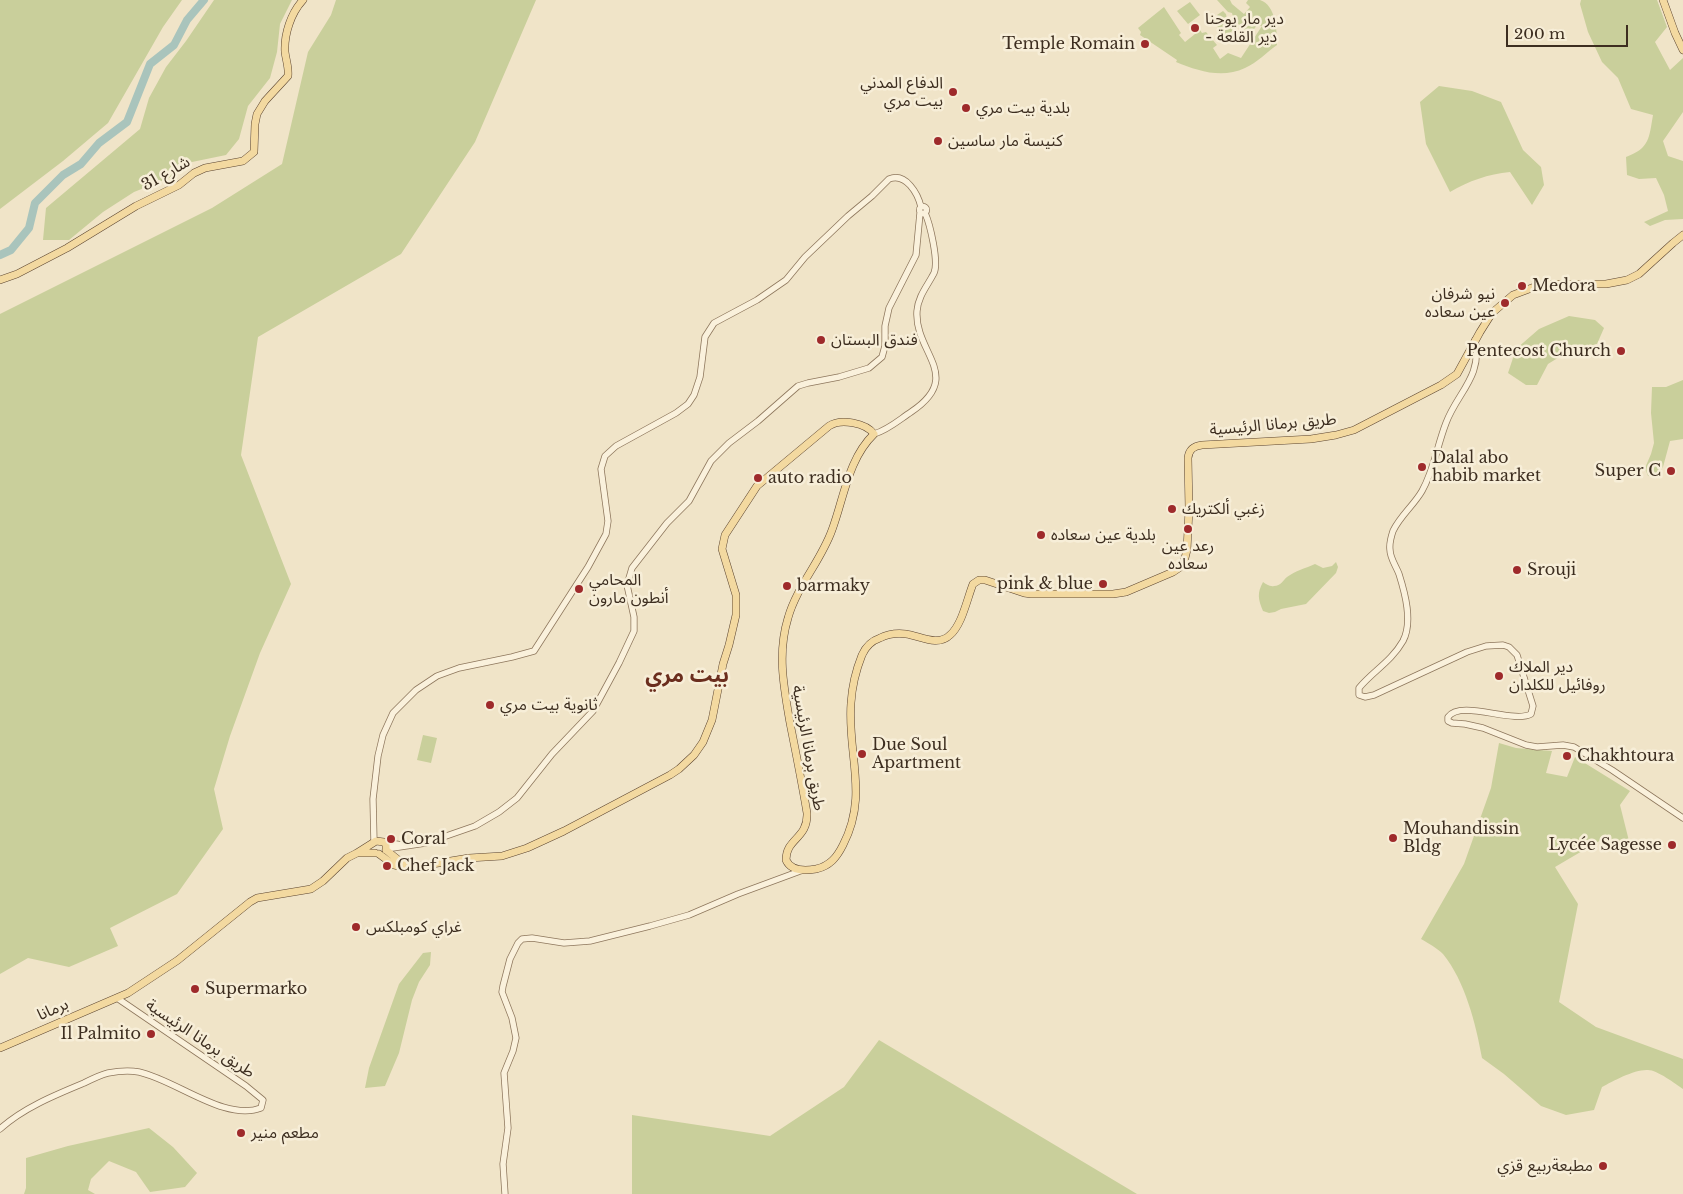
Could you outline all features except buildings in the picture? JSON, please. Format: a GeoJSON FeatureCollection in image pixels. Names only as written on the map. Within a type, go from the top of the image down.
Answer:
{"type":"FeatureCollection","features":[{"type":"Feature","properties":{"kind":"main road","name":"شارع 31"},"geometry":{"type":"LineString","coordinates":[[0,280],[17,274],[66,248],[136,206],[179,185],[194,173],[205,168],[243,161],[250,157],[254,152],[255,124],[261,107],[288,76],[285,54],[287,35],[294,15],[303,0]]}},
{"type":"Feature","properties":{"kind":"main road"},"geometry":{"type":"LineString","coordinates":[[1663,0],[1674,33],[1683,50]]}},
{"type":"Feature","properties":{"kind":"main road","name":"طريق برمانا الرئيسية"},"geometry":{"type":"LineString","coordinates":[[873,436],[860,452],[850,472],[829,538],[793,604],[783,643],[782,681],[807,819],[803,832],[788,850],[786,860],[792,867],[803,870],[817,869],[831,862],[842,847],[856,807],[851,702],[855,680],[867,646],[877,639],[892,634],[907,634],[937,641],[949,636],[956,626],[973,584],[979,580],[991,581],[1024,593],[1113,594],[1126,592],[1173,572],[1181,565],[1187,553],[1189,509],[1188,458],[1193,448],[1202,445],[1311,439],[1354,430],[1455,376],[1492,313],[1513,295],[1537,286],[1606,284],[1627,280],[1644,270],[1683,235]]}},
{"type":"Feature","properties":{"kind":"main road"},"geometry":{"type":"LineString","coordinates":[[380,844],[372,847],[377,854],[394,865],[408,868],[513,853],[564,831],[675,772],[688,761],[703,742],[712,720],[722,664],[736,616],[736,594],[722,549],[725,535],[757,486],[829,426],[842,422],[860,426],[868,428],[873,436]]}},
{"type":"Feature","properties":{"kind":"main road"},"geometry":{"type":"LineString","coordinates":[[380,844],[408,868]]}},
{"type":"Feature","properties":{"kind":"main road"},"geometry":{"type":"LineString","coordinates":[[357,853],[383,853],[380,844]]}},
{"type":"Feature","properties":{"kind":"main road","name":"طريق برمانا الرئيسية"},"geometry":{"type":"LineString","coordinates":[[116,998],[128,993],[178,960],[250,902],[266,896],[311,889],[317,886],[343,860],[380,844]]}},
{"type":"Feature","properties":{"kind":"main road","name":"برمانا"},"geometry":{"type":"LineString","coordinates":[[0,1048],[116,998]]}},
{"type":"Feature","properties":{"kind":"street"},"geometry":{"type":"LineString","coordinates":[[873,436],[918,407],[928,398],[936,382],[935,366],[923,341],[917,321],[917,305],[936,268],[931,233],[919,202],[910,185],[899,178],[893,177],[805,257],[786,280],[756,300],[714,323],[705,337],[700,377],[691,400],[676,413],[616,446],[605,456],[601,469],[608,521],[606,534],[588,567],[534,650],[512,657],[459,668],[437,676],[416,690],[393,713],[383,735],[378,756],[373,799],[374,827],[380,844],[407,846],[426,843],[475,826],[499,812],[522,794],[552,754],[593,711],[634,631],[634,617],[627,585],[632,568],[667,523],[689,501],[711,461],[798,386],[839,378],[869,368],[880,359],[885,349],[885,326],[889,308],[914,259],[922,211]]}},
{"type":"Feature","properties":{"kind":"street"},"geometry":{"type":"LineString","coordinates":[[1475,340],[1477,358],[1473,373],[1448,418],[1426,483],[1417,499],[1399,521],[1391,539],[1390,552],[1401,581],[1406,604],[1407,623],[1404,637],[1391,658],[1358,688],[1358,693],[1363,697],[1374,695],[1467,652],[1486,646],[1503,645],[1509,647],[1517,655],[1533,706],[1530,714],[1526,716],[1460,711],[1450,714],[1448,719],[1452,723],[1483,728],[1526,745],[1537,747],[1574,746],[1683,818]]}},
{"type":"Feature","properties":{"kind":"street"},"geometry":{"type":"LineString","coordinates":[[504,1194],[503,1164],[508,1114],[503,1077],[504,1068],[513,1051],[516,1038],[512,1018],[502,992],[510,959],[518,943],[532,938],[564,942],[590,941],[650,926],[689,915],[738,894],[803,870]]}},
{"type":"Feature","properties":{"kind":"street","name":"طريق برمانا الرئيسية"},"geometry":{"type":"LineString","coordinates":[[0,1129],[22,1113],[76,1086],[106,1073],[124,1070],[139,1072],[160,1079],[230,1110],[244,1112],[261,1108],[263,1100],[246,1086],[116,998]]}},
{"type":"Feature","properties":{"kind":"green space"},"geometry":{"type":"Polygon","coordinates":[[[0,0],[182,0],[163,27],[108,123],[63,161],[0,209],[0,0]]]}},
{"type":"Feature","properties":{"kind":"green space"},"geometry":{"type":"Polygon","coordinates":[[[214,0],[292,0],[280,24],[277,52],[270,78],[248,106],[239,139],[226,155],[192,162],[169,178],[134,192],[103,212],[69,240],[43,240],[46,208],[140,129],[149,98],[166,67],[214,0]]]}},
{"type":"Feature","properties":{"kind":"green space"},"geometry":{"type":"Polygon","coordinates":[[[336,0],[536,0],[475,142],[401,254],[258,337],[241,455],[291,584],[260,653],[230,736],[214,789],[223,829],[177,894],[110,928],[118,946],[69,967],[28,958],[0,974],[0,314],[212,208],[282,164],[308,52],[331,15],[336,0]]]}},
{"type":"Feature","properties":{"kind":"green space"},"geometry":{"type":"Polygon","coordinates":[[[1217,0],[1230,0],[1244,14],[1250,7],[1246,3],[1248,0],[1260,0],[1265,3],[1269,7],[1274,19],[1277,45],[1249,66],[1228,73],[1219,73],[1201,71],[1176,62],[1177,60],[1140,35],[1141,32],[1138,28],[1164,7],[1181,33],[1179,35],[1185,42],[1200,30],[1202,33],[1206,32],[1217,45],[1213,48],[1220,59],[1228,53],[1241,58],[1262,26],[1257,25],[1252,32],[1244,31],[1232,13],[1228,12],[1217,0]]]}},
{"type":"Feature","properties":{"kind":"green space"},"geometry":{"type":"Polygon","coordinates":[[[1581,0],[1657,0],[1667,27],[1655,42],[1670,70],[1683,58],[1683,112],[1663,141],[1668,156],[1683,161],[1683,219],[1665,220],[1650,226],[1644,222],[1668,211],[1664,195],[1656,178],[1639,179],[1627,175],[1626,157],[1634,154],[1644,146],[1649,136],[1653,115],[1631,109],[1618,78],[1602,62],[1588,32],[1580,4],[1581,0]]]}},
{"type":"Feature","properties":{"kind":"green space"},"geometry":{"type":"Polygon","coordinates":[[[1190,2],[1200,15],[1188,24],[1177,11],[1190,2]]]}},
{"type":"Feature","properties":{"kind":"green space"},"geometry":{"type":"Polygon","coordinates":[[[1223,11],[1227,19],[1231,19],[1238,27],[1225,36],[1214,22],[1219,18],[1217,15],[1223,11]]]}},
{"type":"Feature","properties":{"kind":"green space"},"geometry":{"type":"Polygon","coordinates":[[[1439,86],[1472,91],[1501,102],[1523,150],[1541,167],[1544,185],[1532,205],[1510,172],[1494,174],[1479,179],[1450,192],[1426,144],[1420,102],[1439,86]]]}},
{"type":"Feature","properties":{"kind":"green space"},"geometry":{"type":"Polygon","coordinates":[[[1569,316],[1595,320],[1604,328],[1597,344],[1569,351],[1548,364],[1537,385],[1526,385],[1508,373],[1516,349],[1539,329],[1569,316]]]}},
{"type":"Feature","properties":{"kind":"green space"},"geometry":{"type":"Polygon","coordinates":[[[1683,380],[1683,439],[1670,441],[1663,467],[1656,477],[1648,476],[1645,468],[1654,443],[1651,413],[1652,387],[1666,387],[1683,380]]]}},
{"type":"Feature","properties":{"kind":"green space"},"geometry":{"type":"Polygon","coordinates":[[[1336,562],[1338,567],[1336,573],[1306,604],[1269,613],[1263,611],[1259,596],[1263,582],[1270,586],[1276,586],[1297,571],[1315,564],[1323,568],[1332,566],[1336,562]]]}},
{"type":"Feature","properties":{"kind":"green space"},"geometry":{"type":"Polygon","coordinates":[[[423,735],[437,738],[431,763],[417,760],[423,735]]]}},
{"type":"Feature","properties":{"kind":"green space"},"geometry":{"type":"Polygon","coordinates":[[[1499,743],[1516,748],[1552,751],[1546,773],[1567,777],[1575,757],[1630,791],[1620,805],[1629,841],[1618,851],[1606,837],[1555,867],[1578,904],[1559,1002],[1596,1027],[1683,1059],[1683,1089],[1656,1072],[1648,1070],[1637,1071],[1602,1087],[1594,1110],[1566,1115],[1541,1106],[1482,1058],[1473,1017],[1458,977],[1443,954],[1421,939],[1464,864],[1491,788],[1499,743]]]}},
{"type":"Feature","properties":{"kind":"green space"},"geometry":{"type":"Polygon","coordinates":[[[431,952],[430,965],[419,982],[412,1000],[399,1053],[385,1086],[365,1088],[369,1068],[399,984],[423,953],[431,952]]]}},
{"type":"Feature","properties":{"kind":"green space"},"geometry":{"type":"Polygon","coordinates":[[[879,1040],[1137,1194],[632,1194],[632,1115],[770,1136],[844,1087],[879,1040]]]}},
{"type":"Feature","properties":{"kind":"green space"},"geometry":{"type":"Polygon","coordinates":[[[149,1128],[173,1147],[197,1173],[185,1187],[150,1192],[136,1172],[109,1161],[91,1179],[88,1190],[95,1194],[24,1194],[26,1188],[26,1158],[68,1146],[149,1128]]]}},
{"type":"Feature","properties":{"kind":"waterway"},"geometry":{"type":"LineString","coordinates":[[0,255],[11,250],[29,228],[35,203],[63,175],[81,164],[99,143],[127,122],[150,64],[174,45],[187,20],[204,0]]}},
{"type":"Feature","properties":{"kind":"place","name":"دير مار يوحنا - دير القلعة"},"geometry":{"type":"Point","coordinates":[1195,28]}},
{"type":"Feature","properties":{"kind":"place","name":"Temple Romain"},"geometry":{"type":"Point","coordinates":[1145,44]}},
{"type":"Feature","properties":{"kind":"place","name":"الدفاع المدني بيت مري"},"geometry":{"type":"Point","coordinates":[953,92]}},
{"type":"Feature","properties":{"kind":"place","name":"بلدية بيت مري"},"geometry":{"type":"Point","coordinates":[966,108]}},
{"type":"Feature","properties":{"kind":"place","name":"كنيسة مار ساسين"},"geometry":{"type":"Point","coordinates":[938,141]}},
{"type":"Feature","properties":{"kind":"place","name":"Medora"},"geometry":{"type":"Point","coordinates":[1522,286]}},
{"type":"Feature","properties":{"kind":"place","name":"نيو شرفان عين سعاده"},"geometry":{"type":"Point","coordinates":[1505,303]}},
{"type":"Feature","properties":{"kind":"place","name":"فندق البستان"},"geometry":{"type":"Point","coordinates":[821,340]}},
{"type":"Feature","properties":{"kind":"place","name":"Pentecost Church"},"geometry":{"type":"Point","coordinates":[1621,351]}},
{"type":"Feature","properties":{"kind":"place","name":"Dalal abo habib market"},"geometry":{"type":"Point","coordinates":[1422,467]}},
{"type":"Feature","properties":{"kind":"place","name":"Super C"},"geometry":{"type":"Point","coordinates":[1671,471]}},
{"type":"Feature","properties":{"kind":"place","name":"auto radio"},"geometry":{"type":"Point","coordinates":[758,478]}},
{"type":"Feature","properties":{"kind":"place","name":"زغبي ألكتريك"},"geometry":{"type":"Point","coordinates":[1172,509]}},
{"type":"Feature","properties":{"kind":"place","name":"رعد عين سعاده"},"geometry":{"type":"Point","coordinates":[1188,529]}},
{"type":"Feature","properties":{"kind":"place","name":"بلدية عين سعاده"},"geometry":{"type":"Point","coordinates":[1041,535]}},
{"type":"Feature","properties":{"kind":"place","name":"Srouji"},"geometry":{"type":"Point","coordinates":[1517,570]}},
{"type":"Feature","properties":{"kind":"place","name":"pink & blue"},"geometry":{"type":"Point","coordinates":[1103,584]}},
{"type":"Feature","properties":{"kind":"place","name":"barmaky"},"geometry":{"type":"Point","coordinates":[787,586]}},
{"type":"Feature","properties":{"kind":"place","name":"المحامي أنطون مارون"},"geometry":{"type":"Point","coordinates":[579,589]}},
{"type":"Feature","properties":{"kind":"place","name":"دير الملاك روفائيل للكلدان"},"geometry":{"type":"Point","coordinates":[1499,676]}},
{"type":"Feature","properties":{"kind":"place","name":"ثانوية بيت مري"},"geometry":{"type":"Point","coordinates":[490,705]}},
{"type":"Feature","properties":{"kind":"place","name":"Due Soul Apartment"},"geometry":{"type":"Point","coordinates":[862,754]}},
{"type":"Feature","properties":{"kind":"place","name":"Chakhtoura"},"geometry":{"type":"Point","coordinates":[1567,756]}},
{"type":"Feature","properties":{"kind":"place","name":"Mouhandissin Bldg"},"geometry":{"type":"Point","coordinates":[1393,838]}},
{"type":"Feature","properties":{"kind":"place","name":"Coral"},"geometry":{"type":"Point","coordinates":[391,839]}},
{"type":"Feature","properties":{"kind":"place","name":"Lycée Sagesse"},"geometry":{"type":"Point","coordinates":[1672,845]}},
{"type":"Feature","properties":{"kind":"place","name":"Chef Jack"},"geometry":{"type":"Point","coordinates":[387,866]}},
{"type":"Feature","properties":{"kind":"place","name":"غراي كومبلكس"},"geometry":{"type":"Point","coordinates":[356,927]}},
{"type":"Feature","properties":{"kind":"place","name":"Supermarko"},"geometry":{"type":"Point","coordinates":[195,989]}},
{"type":"Feature","properties":{"kind":"place","name":"Il Palmito"},"geometry":{"type":"Point","coordinates":[151,1034]}},
{"type":"Feature","properties":{"kind":"place","name":"مطعم منير"},"geometry":{"type":"Point","coordinates":[241,1133]}},
{"type":"Feature","properties":{"kind":"place","name":"مطبعةربيع قزي"},"geometry":{"type":"Point","coordinates":[1603,1166]}},
{"type":"Feature","properties":{"kind":"district","name":"بيت مري"},"geometry":{"type":"Point","coordinates":[687,676]}}]}
